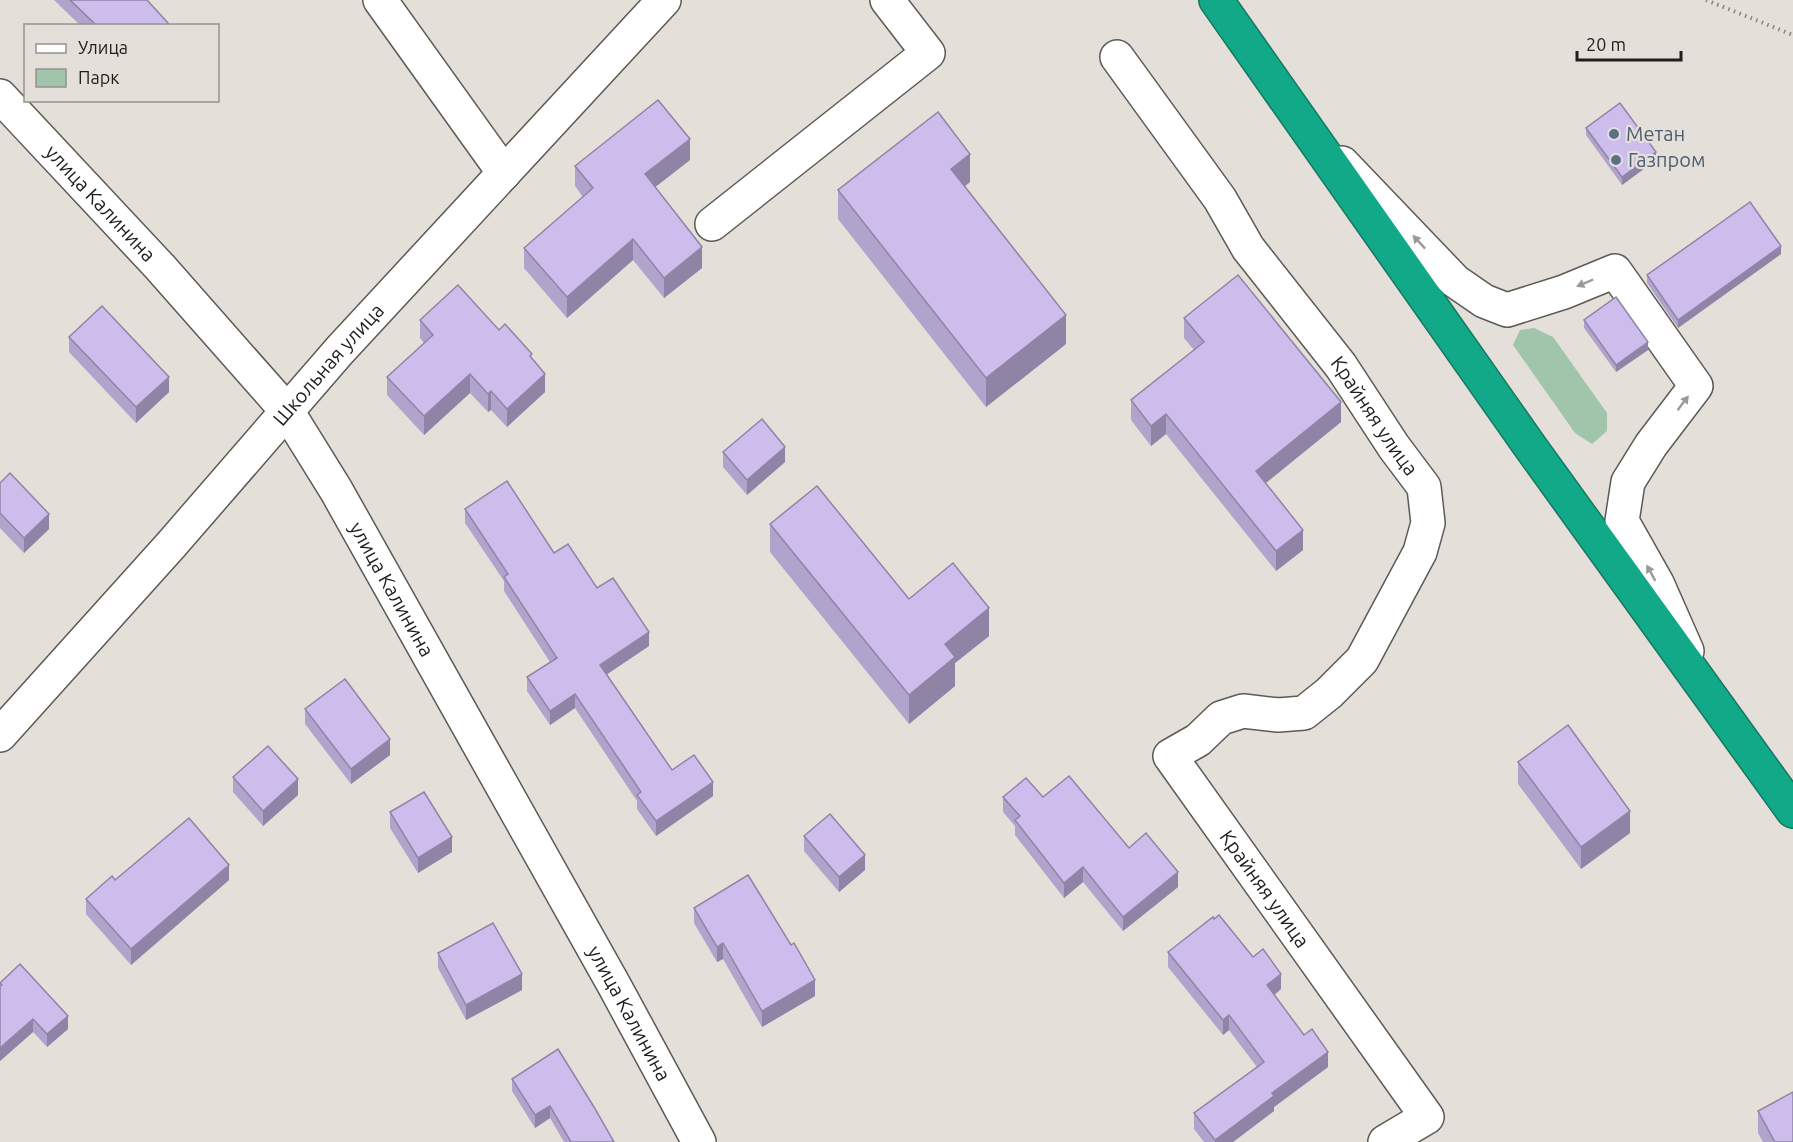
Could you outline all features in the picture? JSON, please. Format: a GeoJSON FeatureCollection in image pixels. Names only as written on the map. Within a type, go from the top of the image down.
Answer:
{"type":"FeatureCollection","features":[{"type":"Feature","properties":{"kind":"highway"},"geometry":{"type":"LineString","coordinates":[[1215,0],[1529,445],[1793,811]]}},
{"type":"Feature","properties":{"kind":"street"},"geometry":{"type":"LineString","coordinates":[[380,0],[504,173]]}},
{"type":"Feature","properties":{"kind":"street","name":"Школьная улица"},"geometry":{"type":"LineString","coordinates":[[0,735],[171,545],[340,350],[664,0]]}},
{"type":"Feature","properties":{"kind":"street"},"geometry":{"type":"LineString","coordinates":[[712,224],[928,53],[887,0]]}},
{"type":"Feature","properties":{"kind":"street","name":"Крайняя улица"},"geometry":{"type":"LineString","coordinates":[[1117,57],[1220,199],[1248,248],[1341,366],[1394,447],[1424,487],[1428,523],[1420,552],[1362,660],[1329,693],[1304,713],[1278,715],[1243,711],[1221,718],[1198,740],[1170,756],[1427,1117],[1385,1142]]}},
{"type":"Feature","properties":{"kind":"street","name":"улица Калинина"},"geometry":{"type":"LineString","coordinates":[[0,96],[160,267],[287,411],[336,490],[699,1142]]}},
{"type":"Feature","properties":{"kind":"street"},"geometry":{"type":"LineString","coordinates":[[1299,119],[1455,281],[1484,301],[1507,310],[1564,292],[1614,271],[1683,366],[1696,386],[1651,445],[1628,482],[1622,521],[1657,583],[1701,683]]}},
{"type":"Feature","properties":{"kind":"path"},"geometry":{"type":"LineString","coordinates":[[1706,0],[1793,35]]}},
{"type":"Feature","properties":{"kind":"green space"},"geometry":{"type":"Polygon","coordinates":[[[1534,328],[1553,337],[1607,413],[1607,431],[1592,444],[1575,433],[1513,345],[1520,330],[1534,328]]]}},
{"type":"Feature","properties":{"kind":"building"},"geometry":{"type":"Polygon","coordinates":[[[70,0],[147,0],[168,23],[167,24],[95,24],[70,0]]]}},
{"type":"Feature","properties":{"kind":"building"},"geometry":{"type":"Polygon","coordinates":[[[658,100],[690,139],[645,174],[702,247],[664,278],[633,239],[567,297],[524,248],[593,188],[575,166],[658,100]]]}},
{"type":"Feature","properties":{"kind":"building"},"geometry":{"type":"Polygon","coordinates":[[[1620,103],[1656,152],[1622,177],[1586,128],[1620,103]]]}},
{"type":"Feature","properties":{"kind":"building"},"geometry":{"type":"Polygon","coordinates":[[[938,112],[970,154],[951,169],[1066,315],[986,378],[838,190],[938,112]]]}},
{"type":"Feature","properties":{"kind":"building"},"geometry":{"type":"Polygon","coordinates":[[[1750,202],[1781,246],[1678,320],[1647,275],[1750,202]]]}},
{"type":"Feature","properties":{"kind":"building"},"geometry":{"type":"Polygon","coordinates":[[[1238,275],[1341,402],[1256,471],[1303,530],[1276,551],[1166,414],[1151,426],[1131,400],[1204,342],[1184,318],[1238,275]]]}},
{"type":"Feature","properties":{"kind":"building"},"geometry":{"type":"Polygon","coordinates":[[[458,285],[499,330],[505,324],[532,354],[530,356],[545,374],[507,409],[491,391],[488,394],[470,374],[424,416],[387,377],[433,335],[420,320],[458,285]]]}},
{"type":"Feature","properties":{"kind":"building"},"geometry":{"type":"Polygon","coordinates":[[[1616,297],[1648,342],[1616,365],[1584,320],[1616,297]]]}},
{"type":"Feature","properties":{"kind":"building"},"geometry":{"type":"Polygon","coordinates":[[[102,306],[169,377],[136,407],[69,337],[102,306]]]}},
{"type":"Feature","properties":{"kind":"building"},"geometry":{"type":"Polygon","coordinates":[[[762,419],[785,447],[747,480],[723,452],[762,419]]]}},
{"type":"Feature","properties":{"kind":"building"},"geometry":{"type":"Polygon","coordinates":[[[10,473],[49,514],[24,538],[0,513],[0,483],[10,473]]]}},
{"type":"Feature","properties":{"kind":"building"},"geometry":{"type":"Polygon","coordinates":[[[507,481],[554,553],[568,544],[597,588],[613,578],[649,632],[600,665],[672,770],[694,755],[713,782],[656,821],[637,795],[641,792],[575,694],[550,711],[527,677],[557,658],[504,577],[508,574],[465,509],[507,481]]]}},
{"type":"Feature","properties":{"kind":"building"},"geometry":{"type":"Polygon","coordinates":[[[817,486],[909,599],[953,563],[989,608],[945,644],[955,657],[909,695],[770,524],[817,486]]]}},
{"type":"Feature","properties":{"kind":"building"},"geometry":{"type":"Polygon","coordinates":[[[345,679],[390,739],[351,769],[305,709],[345,679]]]}},
{"type":"Feature","properties":{"kind":"building"},"geometry":{"type":"Polygon","coordinates":[[[1568,725],[1630,811],[1581,847],[1518,762],[1568,725]]]}},
{"type":"Feature","properties":{"kind":"building"},"geometry":{"type":"Polygon","coordinates":[[[268,746],[298,779],[263,811],[233,777],[268,746]]]}},
{"type":"Feature","properties":{"kind":"building"},"geometry":{"type":"Polygon","coordinates":[[[1069,776],[1129,848],[1146,833],[1178,872],[1123,917],[1083,867],[1064,883],[1015,820],[1020,816],[1003,797],[1026,778],[1043,797],[1069,776]]]}},
{"type":"Feature","properties":{"kind":"building"},"geometry":{"type":"Polygon","coordinates":[[[424,792],[452,837],[418,858],[390,812],[424,792]]]}},
{"type":"Feature","properties":{"kind":"building"},"geometry":{"type":"Polygon","coordinates":[[[830,814],[865,855],[839,877],[804,836],[830,814]]]}},
{"type":"Feature","properties":{"kind":"building"},"geometry":{"type":"Polygon","coordinates":[[[189,818],[229,865],[131,949],[86,899],[112,876],[115,880],[189,818]]]}},
{"type":"Feature","properties":{"kind":"building"},"geometry":{"type":"Polygon","coordinates":[[[748,875],[791,945],[794,943],[815,980],[762,1011],[723,943],[717,947],[694,908],[748,875]]]}},
{"type":"Feature","properties":{"kind":"building"},"geometry":{"type":"Polygon","coordinates":[[[1219,915],[1253,957],[1263,949],[1281,974],[1267,985],[1304,1035],[1312,1029],[1328,1052],[1272,1093],[1274,1096],[1215,1140],[1194,1113],[1264,1062],[1229,1015],[1223,1020],[1168,952],[1213,917],[1214,919],[1219,915]]]}},
{"type":"Feature","properties":{"kind":"building"},"geometry":{"type":"Polygon","coordinates":[[[493,923],[522,974],[466,1005],[438,953],[493,923]]]}},
{"type":"Feature","properties":{"kind":"building"},"geometry":{"type":"Polygon","coordinates":[[[20,964],[68,1016],[47,1034],[33,1019],[0,1048],[0,986],[2,985],[0,983],[20,964]]]}},
{"type":"Feature","properties":{"kind":"building"},"geometry":{"type":"Polygon","coordinates":[[[558,1049],[614,1142],[571,1142],[550,1106],[535,1115],[512,1079],[558,1049]]]}},
{"type":"Feature","properties":{"kind":"building"},"geometry":{"type":"Polygon","coordinates":[[[1793,1092],[1793,1142],[1775,1142],[1758,1111],[1793,1092]]]}},
{"type":"Feature","properties":{"kind":"place","name":"Метан"},"geometry":{"type":"Point","coordinates":[1614,134]}},
{"type":"Feature","properties":{"kind":"place","name":"Газпром"},"geometry":{"type":"Point","coordinates":[1616,160]}}]}
